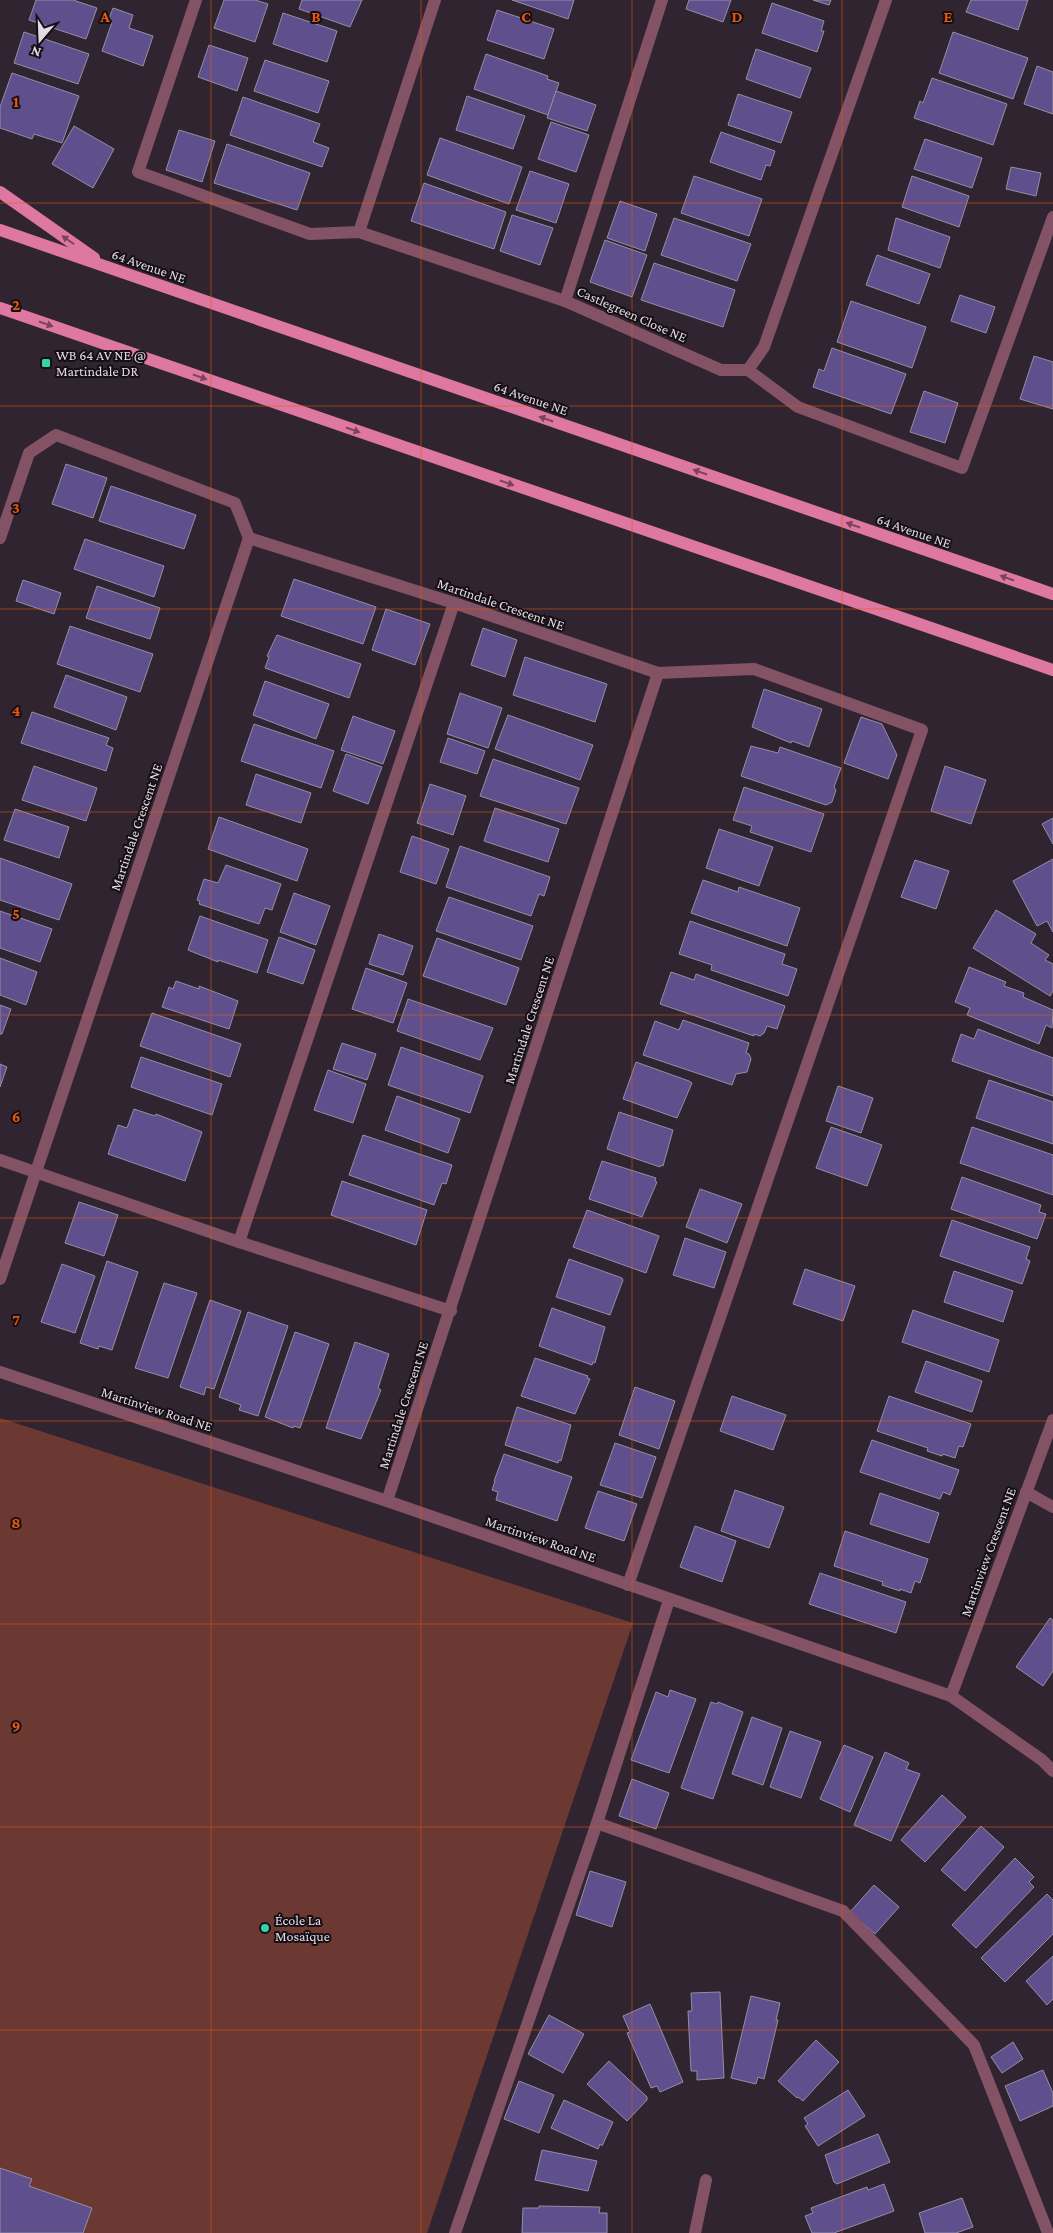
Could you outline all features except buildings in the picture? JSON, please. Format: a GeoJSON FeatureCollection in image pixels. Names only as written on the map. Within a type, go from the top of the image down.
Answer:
{"type":"FeatureCollection","features":[{"type":"Feature","properties":{"kind":"main road"},"geometry":{"type":"LineString","coordinates":[[0,192],[108,268]]}},
{"type":"Feature","properties":{"kind":"main road","name":"64 Avenue NE"},"geometry":{"type":"LineString","coordinates":[[0,230],[1053,594]]}},
{"type":"Feature","properties":{"kind":"main road"},"geometry":{"type":"LineString","coordinates":[[0,308],[1053,670]]}},
{"type":"Feature","properties":{"kind":"street"},"geometry":{"type":"LineString","coordinates":[[196,0],[138,172],[310,234],[359,232],[435,0]]}},
{"type":"Feature","properties":{"kind":"street"},"geometry":{"type":"LineString","coordinates":[[565,301],[662,0]]}},
{"type":"Feature","properties":{"kind":"street"},"geometry":{"type":"LineString","coordinates":[[886,0],[764,347],[748,370],[798,407],[962,468],[1053,217]]}},
{"type":"Feature","properties":{"kind":"street","name":"Castlegreen Close NE"},"geometry":{"type":"LineString","coordinates":[[359,232],[565,301],[721,370],[748,370]]}},
{"type":"Feature","properties":{"kind":"street"},"geometry":{"type":"LineString","coordinates":[[0,538],[29,454],[56,435],[235,502],[249,538]]}},
{"type":"Feature","properties":{"kind":"street","name":"Martindale Crescent NE"},"geometry":{"type":"LineString","coordinates":[[0,1279],[249,538],[454,603],[658,673],[387,1501]]}},
{"type":"Feature","properties":{"kind":"street"},"geometry":{"type":"LineString","coordinates":[[239,1242],[454,603]]}},
{"type":"Feature","properties":{"kind":"street"},"geometry":{"type":"LineString","coordinates":[[628,1585],[922,730],[754,669],[658,673]]}},
{"type":"Feature","properties":{"kind":"street"},"geometry":{"type":"LineString","coordinates":[[0,1160],[239,1242],[450,1311]]}},
{"type":"Feature","properties":{"kind":"street","name":"Martinview Road NE"},"geometry":{"type":"LineString","coordinates":[[0,1372],[387,1501],[951,1696],[1042,1760],[1053,1771]]}},
{"type":"Feature","properties":{"kind":"street","name":"Martinview Crescent NE"},"geometry":{"type":"LineString","coordinates":[[951,1696],[1053,1420]]}},
{"type":"Feature","properties":{"kind":"street"},"geometry":{"type":"LineString","coordinates":[[1026,1492],[1053,1507]]}},
{"type":"Feature","properties":{"kind":"street"},"geometry":{"type":"LineString","coordinates":[[455,2233],[596,1822],[669,1600]]}},
{"type":"Feature","properties":{"kind":"street"},"geometry":{"type":"LineString","coordinates":[[596,1822],[844,1911],[974,2045],[1048,2233]]}},
{"type":"Feature","properties":{"kind":"street"},"geometry":{"type":"LineString","coordinates":[[695,2233],[706,2180]]}},
{"type":"Feature","properties":{"kind":"shaded area","name":"École La Mosaïque"},"geometry":{"type":"Polygon","coordinates":[[[0,1418],[633,1623],[427,2233],[0,2233],[0,1418]]]}},
{"type":"Feature","properties":{"kind":"place","name":"WB 64 AV NE @ Martindale DR"},"geometry":{"type":"Point","coordinates":[46,363]}},
{"type":"Feature","properties":{"kind":"place","name":"École La Mosaïque"},"geometry":{"type":"Point","coordinates":[265,1928]}}]}
